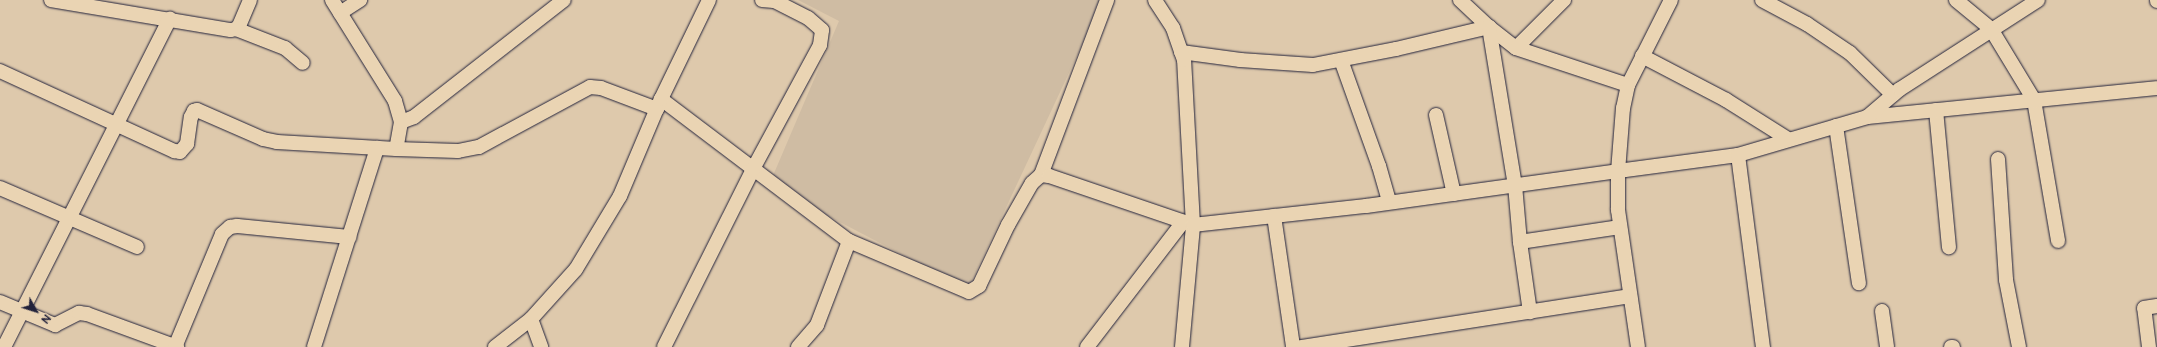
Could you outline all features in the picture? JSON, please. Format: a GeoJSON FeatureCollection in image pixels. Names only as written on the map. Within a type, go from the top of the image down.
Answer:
{"type":"FeatureCollection","features":[{"type":"Feature","properties":{"kind":"street"},"geometry":{"type":"LineString","coordinates":[[51,0],[66,1],[231,30],[236,29],[285,48],[303,63]]}},
{"type":"Feature","properties":{"kind":"street"},"geometry":{"type":"LineString","coordinates":[[236,29],[239,26],[250,0]]}},
{"type":"Feature","properties":{"kind":"street"},"geometry":{"type":"LineString","coordinates":[[332,0],[394,101],[401,122],[396,149]]}},
{"type":"Feature","properties":{"kind":"street"},"geometry":{"type":"LineString","coordinates":[[340,13],[360,0]]}},
{"type":"Feature","properties":{"kind":"street"},"geometry":{"type":"LineString","coordinates":[[401,122],[414,117],[564,0]]}},
{"type":"Feature","properties":{"kind":"street"},"geometry":{"type":"LineString","coordinates":[[495,347],[531,319],[576,269],[616,203],[659,104],[709,0]]}},
{"type":"Feature","properties":{"kind":"street"},"geometry":{"type":"LineString","coordinates":[[664,347],[753,168],[820,45],[822,30],[808,18],[793,9],[774,1],[762,0]]}},
{"type":"Feature","properties":{"kind":"street"},"geometry":{"type":"LineString","coordinates":[[0,71],[174,151],[180,152],[187,144],[191,117],[194,111],[197,110],[263,139],[277,142],[396,149],[471,150],[590,87],[601,88],[659,104],[753,168],[849,241],[969,292],[979,286],[1008,225],[1032,184],[1041,175],[1107,0]]}},
{"type":"Feature","properties":{"kind":"street"},"geometry":{"type":"LineString","coordinates":[[1155,0],[1173,28],[1184,60],[1188,224],[1182,347]]}},
{"type":"Feature","properties":{"kind":"street"},"geometry":{"type":"LineString","coordinates":[[1460,0],[1489,27],[1516,48],[1628,85]]}},
{"type":"Feature","properties":{"kind":"street"},"geometry":{"type":"LineString","coordinates":[[1516,48],[1564,0]]}},
{"type":"Feature","properties":{"kind":"street"},"geometry":{"type":"LineString","coordinates":[[1638,347],[1620,227],[1618,171],[1623,108],[1628,85],[1672,0]]}},
{"type":"Feature","properties":{"kind":"street"},"geometry":{"type":"LineString","coordinates":[[1762,0],[1807,24],[1850,53],[1893,95]]}},
{"type":"Feature","properties":{"kind":"street"},"geometry":{"type":"LineString","coordinates":[[1956,0],[1991,29],[2034,100],[2058,241]]}},
{"type":"Feature","properties":{"kind":"street"},"geometry":{"type":"LineString","coordinates":[[1867,117],[1893,95],[1991,29],[2038,0]]}},
{"type":"Feature","properties":{"kind":"street"},"geometry":{"type":"LineString","coordinates":[[4,347],[20,312],[170,19]]}},
{"type":"Feature","properties":{"kind":"street"},"geometry":{"type":"LineString","coordinates":[[1181,52],[1240,60],[1313,65],[1396,50],[1489,27]]}},
{"type":"Feature","properties":{"kind":"street"},"geometry":{"type":"LineString","coordinates":[[1489,27],[1515,185],[1520,242],[1530,312]]}},
{"type":"Feature","properties":{"kind":"street"},"geometry":{"type":"LineString","coordinates":[[1642,56],[1726,100],[1788,139]]}},
{"type":"Feature","properties":{"kind":"street"},"geometry":{"type":"LineString","coordinates":[[1341,60],[1379,166],[1389,202]]}},
{"type":"Feature","properties":{"kind":"street"},"geometry":{"type":"LineString","coordinates":[[1041,175],[1049,176],[1188,224],[1274,216],[1454,194],[1738,155],[1788,139],[1867,117],[2157,88]]}},
{"type":"Feature","properties":{"kind":"street"},"geometry":{"type":"LineString","coordinates":[[1936,110],[1949,247]]}},
{"type":"Feature","properties":{"kind":"street"},"geometry":{"type":"LineString","coordinates":[[1436,115],[1454,194]]}},
{"type":"Feature","properties":{"kind":"street"},"geometry":{"type":"LineString","coordinates":[[1836,126],[1859,283]]}},
{"type":"Feature","properties":{"kind":"street"},"geometry":{"type":"LineString","coordinates":[[314,347],[377,148]]}},
{"type":"Feature","properties":{"kind":"street"},"geometry":{"type":"LineString","coordinates":[[1738,155],[1763,347]]}},
{"type":"Feature","properties":{"kind":"street"},"geometry":{"type":"LineString","coordinates":[[1998,159],[2006,280],[2019,347]]}},
{"type":"Feature","properties":{"kind":"street"},"geometry":{"type":"LineString","coordinates":[[0,188],[137,247]]}},
{"type":"Feature","properties":{"kind":"street"},"geometry":{"type":"LineString","coordinates":[[1274,216],[1293,347]]}},
{"type":"Feature","properties":{"kind":"street"},"geometry":{"type":"LineString","coordinates":[[1087,347],[1188,224]]}},
{"type":"Feature","properties":{"kind":"street"},"geometry":{"type":"LineString","coordinates":[[0,302],[20,312],[55,325],[79,313],[87,314],[176,347],[222,234],[230,227],[237,226],[350,237]]}},
{"type":"Feature","properties":{"kind":"street"},"geometry":{"type":"LineString","coordinates":[[1520,242],[1620,227]]}},
{"type":"Feature","properties":{"kind":"street"},"geometry":{"type":"LineString","coordinates":[[798,347],[817,325],[849,241]]}},
{"type":"Feature","properties":{"kind":"street"},"geometry":{"type":"LineString","coordinates":[[1301,347],[1630,296]]}},
{"type":"Feature","properties":{"kind":"street"},"geometry":{"type":"LineString","coordinates":[[2149,347],[2144,308],[2157,306]]}},
{"type":"Feature","properties":{"kind":"street"},"geometry":{"type":"LineString","coordinates":[[1882,311],[1887,347]]}},
{"type":"Feature","properties":{"kind":"street"},"geometry":{"type":"LineString","coordinates":[[531,319],[541,347]]}},
{"type":"Feature","properties":{"kind":"shaded area"},"geometry":{"type":"Polygon","coordinates":[[[798,0],[1103,0],[968,289],[769,185],[839,21],[798,0]]]}}]}
